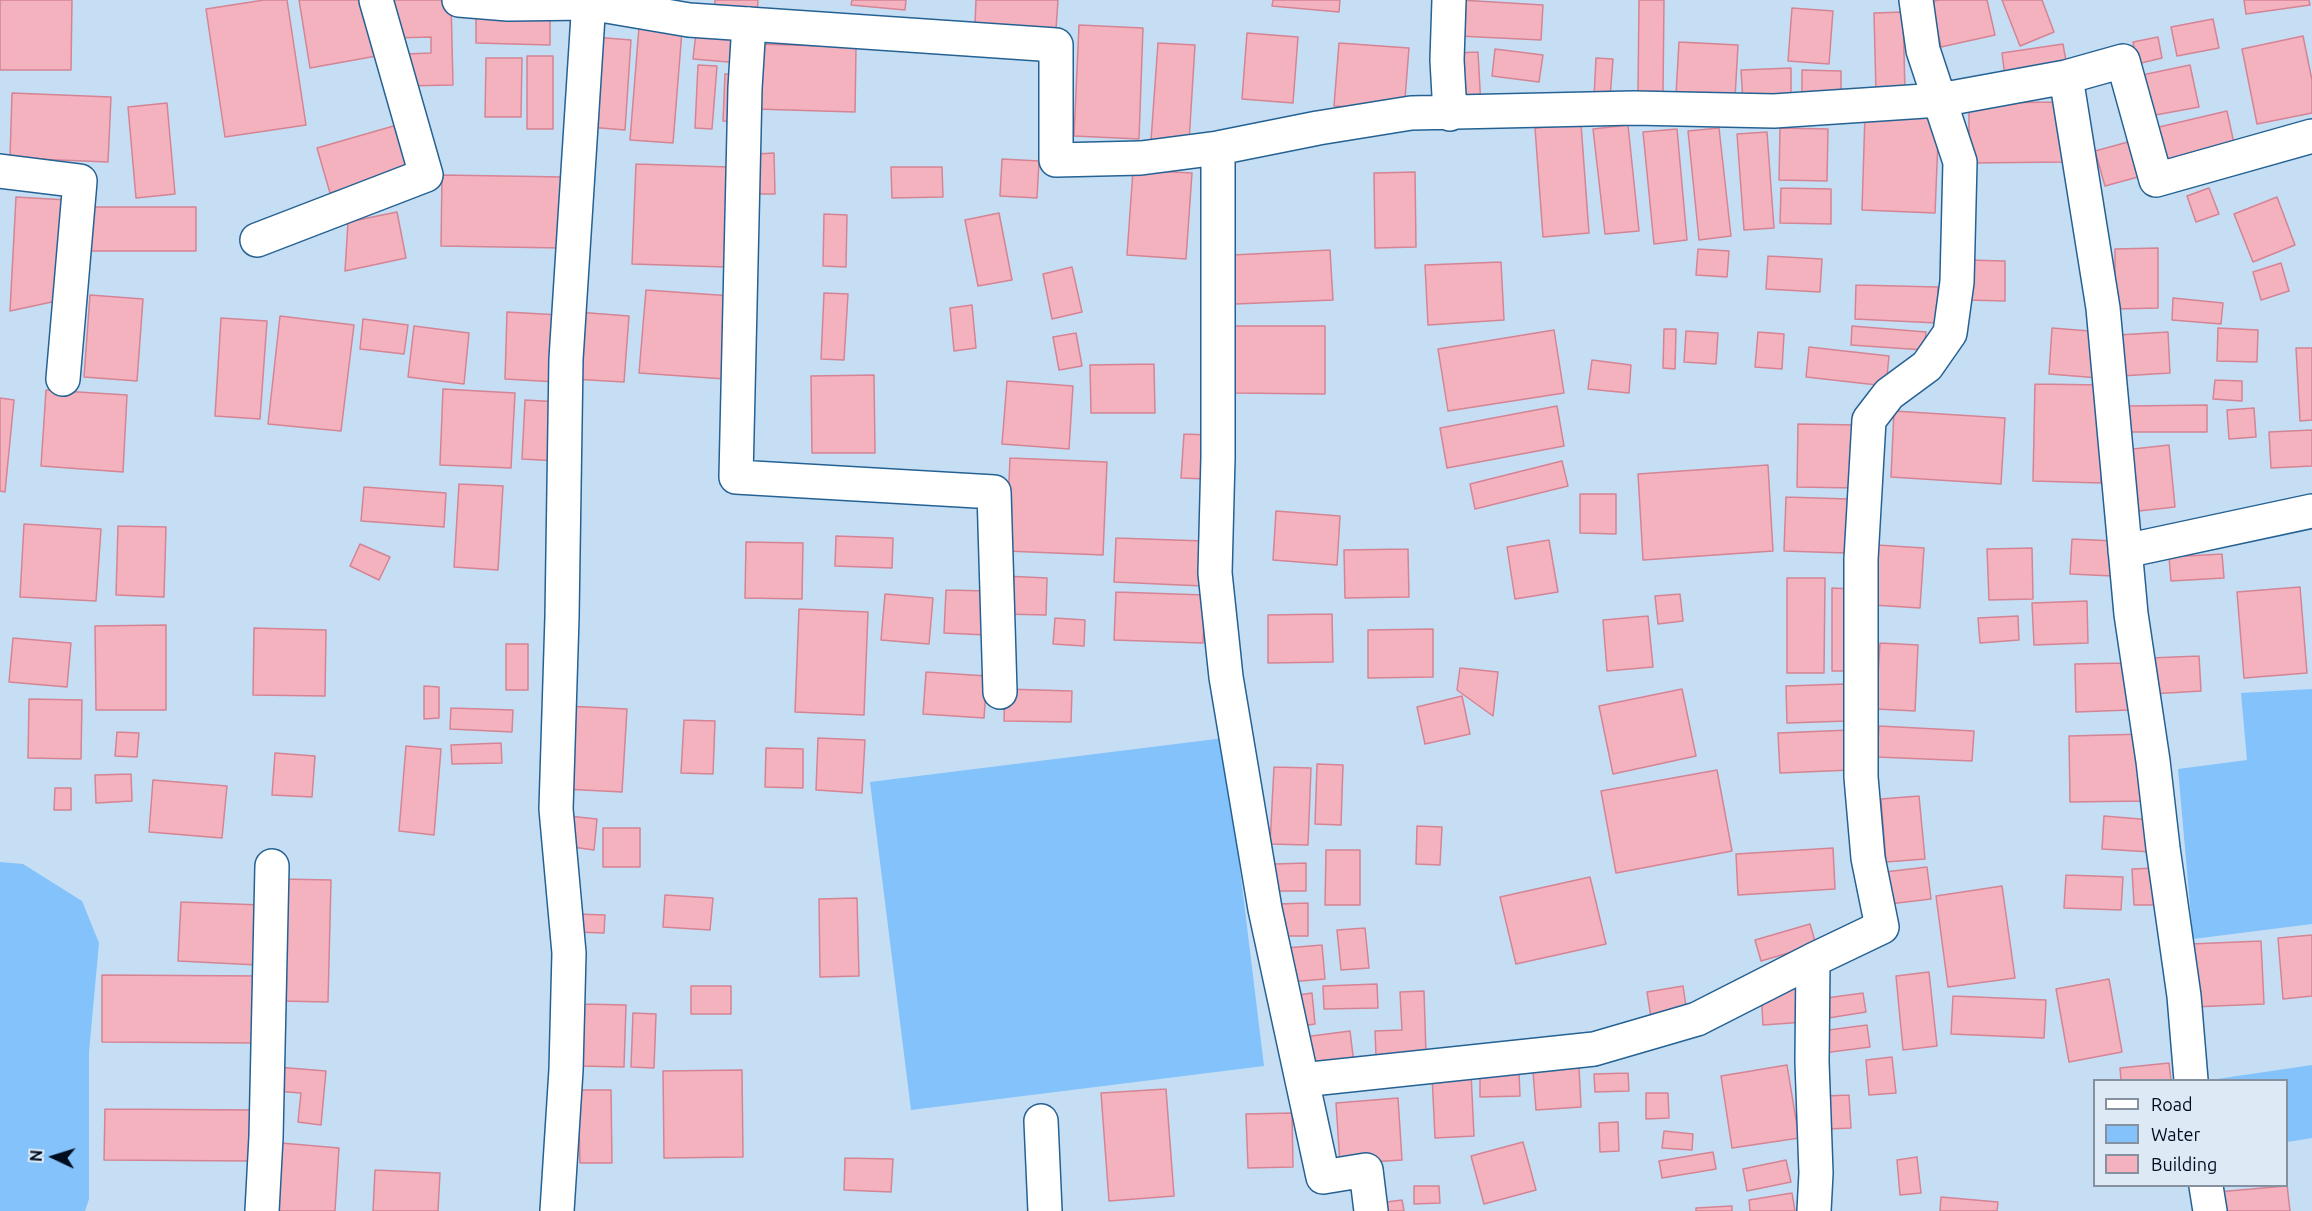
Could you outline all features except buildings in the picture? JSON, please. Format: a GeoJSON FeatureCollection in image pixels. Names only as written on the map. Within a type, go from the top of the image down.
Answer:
{"type":"FeatureCollection","features":[{"type":"Feature","properties":{"kind":"street"},"geometry":{"type":"LineString","coordinates":[[257,240],[426,175],[376,0]]}},
{"type":"Feature","properties":{"kind":"street"},"geometry":{"type":"LineString","coordinates":[[459,0],[508,4],[589,2],[689,20],[1056,45],[1056,160],[1141,158],[1218,148],[1317,128],[1410,113],[1450,114],[1634,108],[1774,111],[1940,100],[2067,77],[2123,61],[2156,180],[2312,136]]}},
{"type":"Feature","properties":{"kind":"street"},"geometry":{"type":"LineString","coordinates":[[1449,0],[1450,114]]}},
{"type":"Feature","properties":{"kind":"street"},"geometry":{"type":"LineString","coordinates":[[1302,1080],[1594,1049],[1697,1019],[1882,927],[1868,858],[1861,777],[1861,559],[1869,420],[1889,394],[1927,366],[1950,333],[1957,282],[1960,162],[1923,51],[1916,0]]}},
{"type":"Feature","properties":{"kind":"street"},"geometry":{"type":"LineString","coordinates":[[557,1211],[566,1070],[569,954],[556,809],[566,359],[589,2]]}},
{"type":"Feature","properties":{"kind":"street"},"geometry":{"type":"LineString","coordinates":[[749,24],[745,88],[736,477],[994,492],[1000,692]]}},
{"type":"Feature","properties":{"kind":"street"},"geometry":{"type":"LineString","coordinates":[[2067,77],[2103,308],[2131,614],[2184,996],[2191,1079]]}},
{"type":"Feature","properties":{"kind":"street"},"geometry":{"type":"LineString","coordinates":[[1218,148],[1218,458],[1215,573],[1226,677],[1265,909],[1323,1178],[1366,1170],[1371,1211]]}},
{"type":"Feature","properties":{"kind":"street"},"geometry":{"type":"LineString","coordinates":[[0,171],[80,181],[63,380]]}},
{"type":"Feature","properties":{"kind":"street"},"geometry":{"type":"LineString","coordinates":[[2125,551],[2312,511]]}},
{"type":"Feature","properties":{"kind":"street"},"geometry":{"type":"LineString","coordinates":[[262,1211],[266,1137],[272,866]]}},
{"type":"Feature","properties":{"kind":"street"},"geometry":{"type":"LineString","coordinates":[[1813,960],[1812,1062],[1816,1173],[1814,1211]]}},
{"type":"Feature","properties":{"kind":"street"},"geometry":{"type":"LineString","coordinates":[[1041,1122],[1045,1211]]}},
{"type":"Feature","properties":{"kind":"street"},"geometry":{"type":"LineString","coordinates":[[2206,1187],[2210,1211]]}},
{"type":"Feature","properties":{"kind":"water"},"geometry":{"type":"Polygon","coordinates":[[[2312,689],[2312,924],[2193,939],[2178,769],[2247,760],[2241,693],[2312,689]]]}},
{"type":"Feature","properties":{"kind":"water"},"geometry":{"type":"Polygon","coordinates":[[[1224,738],[1264,1066],[911,1110],[870,782],[1224,738]]]}},
{"type":"Feature","properties":{"kind":"water"},"geometry":{"type":"Polygon","coordinates":[[[0,862],[23,864],[82,901],[99,943],[89,1052],[89,1199],[85,1211],[0,1211],[0,862]]]}},
{"type":"Feature","properties":{"kind":"water"},"geometry":{"type":"Polygon","coordinates":[[[2312,1065],[2312,1138],[2288,1142],[2288,1079],[2217,1079],[2312,1065]]]}}]}
